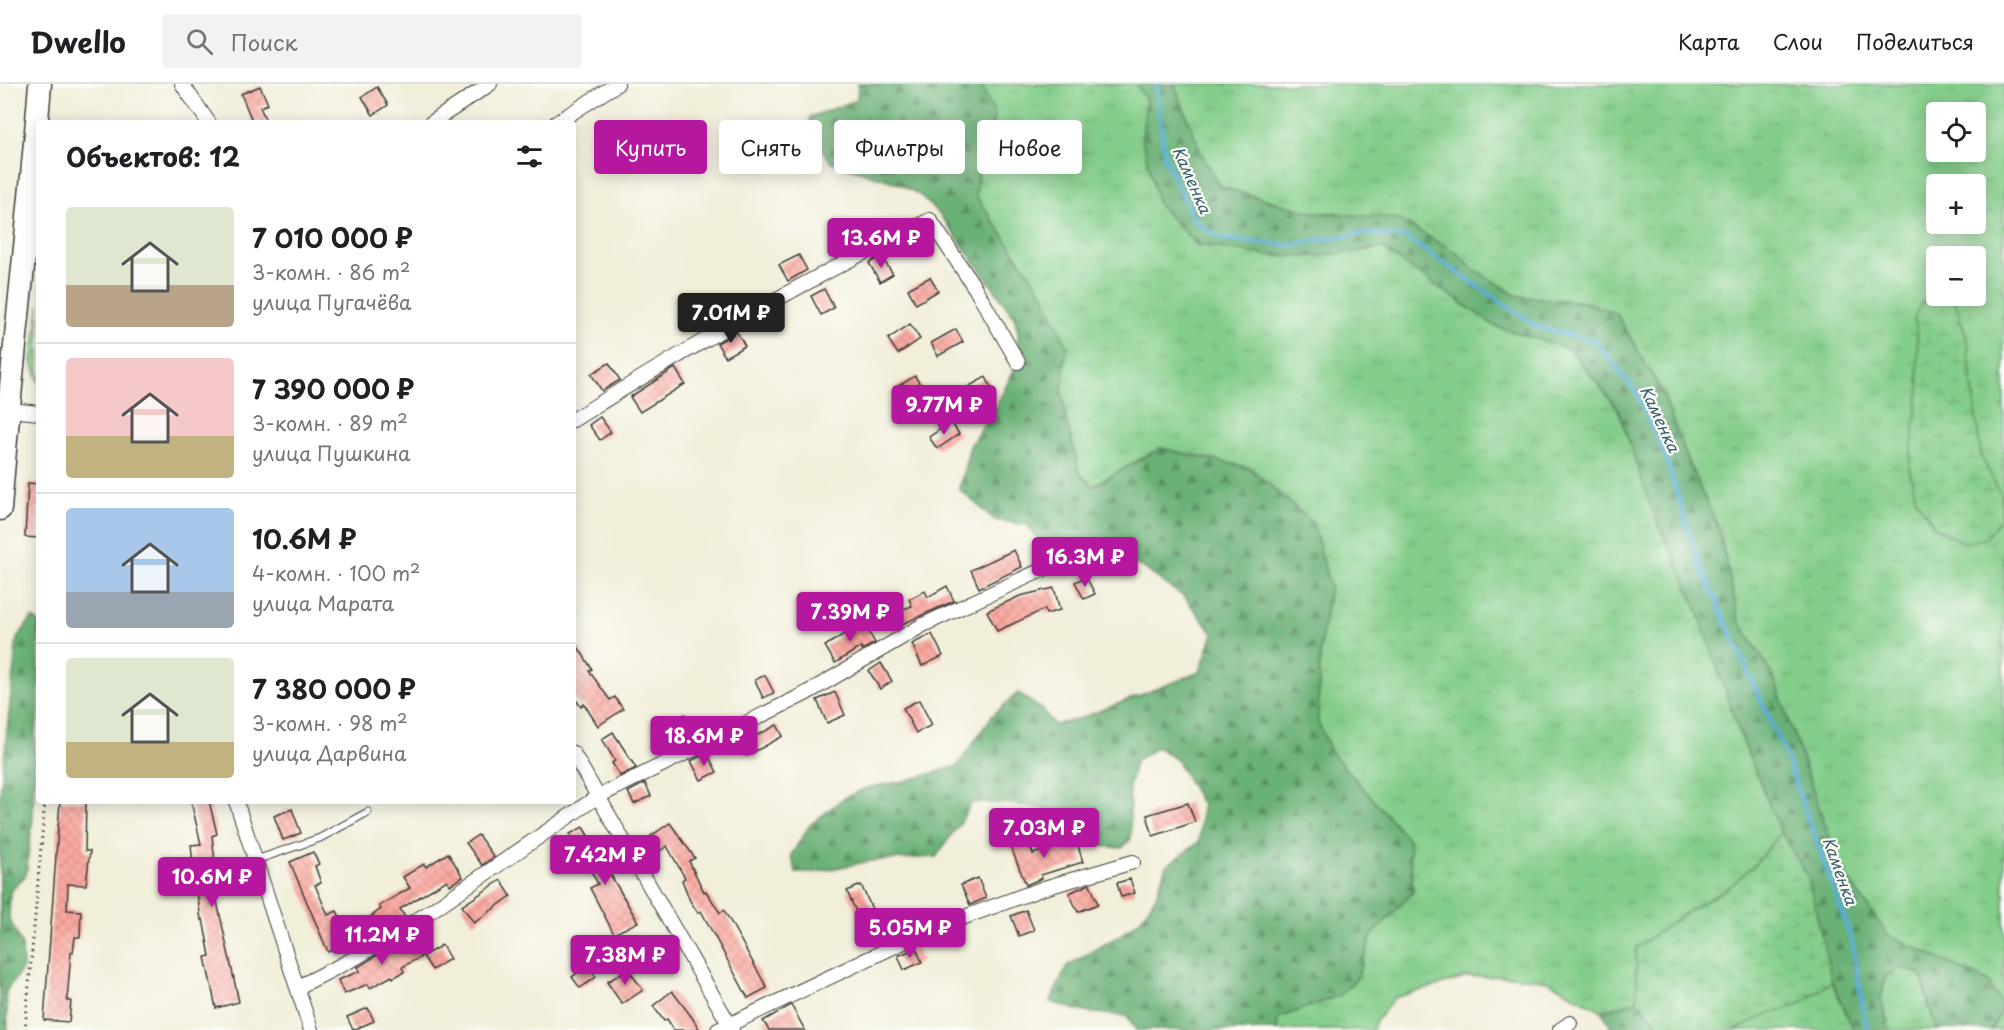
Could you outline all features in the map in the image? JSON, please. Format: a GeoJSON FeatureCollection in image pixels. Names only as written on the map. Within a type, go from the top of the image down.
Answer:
{"type":"FeatureCollection","features":[{"type":"Feature","properties":{"kind":"main road"},"geometry":{"type":"LineString","coordinates":[[37,120],[40,84]]}},
{"type":"Feature","properties":{"kind":"main road"},"geometry":{"type":"LineString","coordinates":[[0,509],[4,409],[30,211],[36,135]]}},
{"type":"Feature","properties":{"kind":"street"},"geometry":{"type":"LineString","coordinates":[[182,84],[207,120]]}},
{"type":"Feature","properties":{"kind":"street"},"geometry":{"type":"LineString","coordinates":[[436,120],[490,84]]}},
{"type":"Feature","properties":{"kind":"street"},"geometry":{"type":"LineString","coordinates":[[561,120],[617,84]]}},
{"type":"Feature","properties":{"kind":"street"},"geometry":{"type":"LineString","coordinates":[[30,211],[36,229]]}},
{"type":"Feature","properties":{"kind":"street"},"geometry":{"type":"LineString","coordinates":[[576,418],[665,362],[866,250],[930,220],[975,288],[1018,362]]}},
{"type":"Feature","properties":{"kind":"street"},"geometry":{"type":"LineString","coordinates":[[4,409],[36,413]]}},
{"type":"Feature","properties":{"kind":"street"},"geometry":{"type":"LineString","coordinates":[[298,987],[355,958],[428,913],[597,797],[805,694],[923,625],[1072,556]]}},
{"type":"Feature","properties":{"kind":"street"},"geometry":{"type":"LineString","coordinates":[[576,758],[726,1028],[929,930],[1044,888],[1133,862]]}},
{"type":"Feature","properties":{"kind":"street"},"geometry":{"type":"LineString","coordinates":[[237,804],[311,1030]]}},
{"type":"Feature","properties":{"kind":"lane"},"geometry":{"type":"LineString","coordinates":[[256,860],[320,838],[368,812]]}},
{"type":"Feature","properties":{"kind":"path"},"geometry":{"type":"LineString","coordinates":[[25,1030],[45,804]]}},
{"type":"Feature","properties":{"kind":"green space"},"geometry":{"type":"Polygon","coordinates":[[[858,84],[981,84],[995,116],[994,120],[977,120],[976,196],[1044,295],[1067,346],[1062,392],[1080,474],[1094,486],[1160,448],[1250,468],[1313,523],[1330,587],[1320,647],[1318,723],[1332,753],[1409,840],[1413,892],[1372,935],[1357,978],[1340,995],[1278,1018],[1277,1030],[1136,1030],[1127,1016],[1084,1012],[1050,1002],[1067,966],[1120,935],[1140,920],[1156,896],[1166,866],[1199,842],[1202,805],[1176,759],[1157,747],[1135,761],[1129,789],[1131,839],[1122,848],[1100,846],[1072,822],[1042,809],[1025,805],[971,803],[936,857],[870,861],[812,873],[796,873],[791,855],[810,825],[844,798],[866,788],[905,781],[957,766],[992,716],[1018,693],[1042,710],[1055,725],[1081,718],[1200,672],[1213,633],[1185,598],[1142,567],[1112,555],[1072,556],[1054,544],[1038,538],[1027,525],[995,520],[959,489],[970,446],[998,402],[1018,362],[1018,332],[1014,316],[941,216],[921,196],[900,184],[869,174],[965,174],[965,120],[834,120],[834,163],[831,162],[822,149],[822,120],[810,120],[810,117],[857,100],[858,84]]]}},
{"type":"Feature","properties":{"kind":"green space"},"geometry":{"type":"Polygon","coordinates":[[[981,84],[1137,84],[1146,101],[1142,139],[1317,256],[1382,248],[1495,326],[1570,349],[1618,409],[1652,510],[1697,608],[1739,732],[1781,833],[1754,865],[1728,888],[1685,913],[1636,948],[1637,1001],[1602,1011],[1548,981],[1512,976],[1468,977],[1394,998],[1375,1023],[1373,1030],[1277,1030],[1278,1018],[1340,995],[1357,978],[1372,935],[1413,891],[1409,840],[1332,753],[1318,723],[1320,647],[1330,587],[1250,468],[1161,448],[1093,486],[1080,474],[1062,392],[1066,345],[1044,295],[976,196],[978,174],[1082,174],[1082,120],[994,120],[995,116],[981,84]]]}},
{"type":"Feature","properties":{"kind":"green space"},"geometry":{"type":"Polygon","coordinates":[[[1137,84],[1174,84],[1202,155],[1220,187],[1309,212],[1396,218],[1454,251],[1475,270],[1517,296],[1583,302],[1616,313],[1662,392],[1689,464],[1719,529],[1739,621],[1773,675],[1840,868],[1888,935],[1988,981],[2003,1008],[1991,1030],[1936,1029],[1921,974],[1901,968],[1885,977],[1881,1000],[1890,1030],[1854,1030],[1832,982],[1808,877],[1781,833],[1739,732],[1697,608],[1652,510],[1618,409],[1570,349],[1495,326],[1382,248],[1317,256],[1274,256],[1197,245],[1158,204],[1142,139],[1146,101],[1137,84]]]}},
{"type":"Feature","properties":{"kind":"green space"},"geometry":{"type":"Polygon","coordinates":[[[1174,84],[2004,84],[2004,1030],[1991,1030],[2003,1008],[1988,981],[1888,935],[1840,868],[1773,675],[1739,621],[1719,529],[1689,464],[1662,392],[1616,313],[1583,302],[1517,296],[1475,270],[1454,251],[1336,213],[1309,212],[1220,186],[1202,155],[1174,84]],[[1926,246],[1926,297],[1917,329],[1919,392],[1916,499],[1935,528],[1965,543],[2001,495],[1981,456],[1966,336],[1956,306],[1986,306],[1986,246],[1926,246]]]}},
{"type":"Feature","properties":{"kind":"green space"},"geometry":{"type":"Polygon","coordinates":[[[1926,297],[1926,306],[1956,306],[1966,336],[1981,456],[2001,495],[2001,517],[1986,538],[1965,543],[1935,527],[1916,499],[1909,468],[1919,392],[1917,329],[1914,318],[1926,297]]]}},
{"type":"Feature","properties":{"kind":"green space"},"geometry":{"type":"Polygon","coordinates":[[[36,329],[36,374],[32,362],[36,329]]]}},
{"type":"Feature","properties":{"kind":"green space"},"geometry":{"type":"Polygon","coordinates":[[[32,618],[36,620],[33,816],[26,875],[10,892],[9,918],[22,946],[23,968],[6,991],[8,1030],[0,1030],[0,796],[17,638],[32,618]]]}},
{"type":"Feature","properties":{"kind":"green space"},"geometry":{"type":"Polygon","coordinates":[[[1781,833],[1808,877],[1832,982],[1797,1005],[1766,1015],[1734,1030],[1664,1030],[1637,1001],[1636,948],[1685,913],[1728,888],[1754,865],[1781,833]]]}},
{"type":"Feature","properties":{"kind":"green space"},"geometry":{"type":"Polygon","coordinates":[[[1901,968],[1921,974],[1928,1006],[1938,1030],[1890,1030],[1881,1000],[1885,977],[1901,968]]]}},
{"type":"Feature","properties":{"kind":"green space"},"geometry":{"type":"Polygon","coordinates":[[[1832,982],[1854,1030],[1734,1030],[1766,1015],[1797,1005],[1832,982]]]}},
{"type":"Feature","properties":{"kind":"green space"},"geometry":{"type":"Polygon","coordinates":[[[1637,1001],[1664,1030],[1612,1030],[1602,1011],[1637,1001]]]}},
{"type":"Feature","properties":{"kind":"building"},"geometry":{"type":"Polygon","coordinates":[[[260,86],[268,104],[260,107],[266,120],[252,120],[241,94],[260,86]]]}},
{"type":"Feature","properties":{"kind":"building"},"geometry":{"type":"Polygon","coordinates":[[[377,87],[388,105],[373,115],[362,97],[377,87]]]}},
{"type":"Feature","properties":{"kind":"building"},"geometry":{"type":"Polygon","coordinates":[[[799,255],[807,270],[788,281],[779,265],[799,255]]]}},
{"type":"Feature","properties":{"kind":"building"},"geometry":{"type":"Polygon","coordinates":[[[881,256],[893,274],[880,282],[869,263],[881,256]]]}},
{"type":"Feature","properties":{"kind":"building"},"geometry":{"type":"Polygon","coordinates":[[[930,277],[938,291],[916,304],[908,289],[930,277]]]}},
{"type":"Feature","properties":{"kind":"building"},"geometry":{"type":"Polygon","coordinates":[[[824,289],[834,308],[821,315],[811,296],[824,289]]]}},
{"type":"Feature","properties":{"kind":"building"},"geometry":{"type":"Polygon","coordinates":[[[910,324],[920,339],[898,354],[888,339],[910,324]]]}},
{"type":"Feature","properties":{"kind":"building"},"geometry":{"type":"Polygon","coordinates":[[[956,329],[963,342],[938,356],[931,343],[956,329]]]}},
{"type":"Feature","properties":{"kind":"building"},"geometry":{"type":"Polygon","coordinates":[[[737,332],[745,346],[725,357],[717,343],[737,332]]]}},
{"type":"Feature","properties":{"kind":"building"},"geometry":{"type":"Polygon","coordinates":[[[609,363],[620,380],[602,391],[591,374],[609,363]]]}},
{"type":"Feature","properties":{"kind":"building"},"geometry":{"type":"Polygon","coordinates":[[[675,368],[685,384],[640,412],[630,397],[675,368]]]}},
{"type":"Feature","properties":{"kind":"building"},"geometry":{"type":"Polygon","coordinates":[[[915,376],[925,393],[905,405],[895,388],[915,376]]]}},
{"type":"Feature","properties":{"kind":"building"},"geometry":{"type":"Polygon","coordinates":[[[986,377],[994,394],[968,407],[960,391],[986,377]]]}},
{"type":"Feature","properties":{"kind":"building"},"geometry":{"type":"Polygon","coordinates":[[[600,417],[611,432],[600,440],[589,425],[600,417]]]}},
{"type":"Feature","properties":{"kind":"building"},"geometry":{"type":"Polygon","coordinates":[[[951,422],[959,434],[937,449],[929,437],[951,422]]]}},
{"type":"Feature","properties":{"kind":"building"},"geometry":{"type":"Polygon","coordinates":[[[28,483],[36,484],[36,538],[25,537],[28,483]]]}},
{"type":"Feature","properties":{"kind":"building"},"geometry":{"type":"Polygon","coordinates":[[[1014,550],[1022,567],[979,588],[971,570],[1014,550]]]}},
{"type":"Feature","properties":{"kind":"building"},"geometry":{"type":"Polygon","coordinates":[[[1086,577],[1095,594],[1084,599],[1075,582],[1086,577]]]}},
{"type":"Feature","properties":{"kind":"building"},"geometry":{"type":"Polygon","coordinates":[[[947,586],[954,601],[891,629],[886,615],[912,606],[909,599],[925,591],[928,597],[947,586]]]}},
{"type":"Feature","properties":{"kind":"building"},"geometry":{"type":"Polygon","coordinates":[[[1054,588],[1060,610],[1046,614],[1045,609],[997,631],[987,611],[1020,596],[1054,588]]]}},
{"type":"Feature","properties":{"kind":"building"},"geometry":{"type":"Polygon","coordinates":[[[863,622],[875,643],[862,650],[861,647],[835,663],[825,646],[863,622]]]}},
{"type":"Feature","properties":{"kind":"building"},"geometry":{"type":"Polygon","coordinates":[[[932,634],[943,656],[922,666],[912,644],[932,634]]]}},
{"type":"Feature","properties":{"kind":"building"},"geometry":{"type":"Polygon","coordinates":[[[576,644],[592,669],[589,671],[610,700],[615,697],[623,709],[598,726],[584,704],[581,707],[576,700],[576,644]]]}},
{"type":"Feature","properties":{"kind":"building"},"geometry":{"type":"Polygon","coordinates":[[[881,663],[892,681],[880,689],[869,671],[881,663]]]}},
{"type":"Feature","properties":{"kind":"building"},"geometry":{"type":"Polygon","coordinates":[[[765,675],[774,693],[763,698],[755,680],[765,675]]]}},
{"type":"Feature","properties":{"kind":"building"},"geometry":{"type":"Polygon","coordinates":[[[835,692],[845,715],[827,723],[817,700],[835,692]]]}},
{"type":"Feature","properties":{"kind":"building"},"geometry":{"type":"Polygon","coordinates":[[[919,700],[932,725],[916,733],[903,708],[919,700]]]}},
{"type":"Feature","properties":{"kind":"building"},"geometry":{"type":"Polygon","coordinates":[[[685,714],[695,732],[683,738],[674,721],[685,714]]]}},
{"type":"Feature","properties":{"kind":"building"},"geometry":{"type":"Polygon","coordinates":[[[777,725],[783,736],[747,756],[737,738],[751,731],[754,737],[777,725]]]}},
{"type":"Feature","properties":{"kind":"building"},"geometry":{"type":"Polygon","coordinates":[[[613,732],[636,768],[620,776],[612,763],[615,761],[602,739],[613,732]]]}},
{"type":"Feature","properties":{"kind":"building"},"geometry":{"type":"Polygon","coordinates":[[[707,753],[717,772],[701,780],[691,761],[707,753]]]}},
{"type":"Feature","properties":{"kind":"building"},"geometry":{"type":"Polygon","coordinates":[[[645,783],[651,796],[634,804],[628,792],[645,783]]]}},
{"type":"Feature","properties":{"kind":"building"},"geometry":{"type":"Polygon","coordinates":[[[1188,803],[1195,822],[1153,836],[1147,815],[1188,803]]]}},
{"type":"Feature","properties":{"kind":"building"},"geometry":{"type":"Polygon","coordinates":[[[60,804],[86,804],[85,851],[90,851],[86,885],[68,884],[67,910],[81,911],[80,937],[75,937],[73,952],[71,952],[67,1001],[71,1001],[69,1022],[44,1020],[60,804]]]}},
{"type":"Feature","properties":{"kind":"building"},"geometry":{"type":"Polygon","coordinates":[[[192,804],[210,804],[217,834],[212,836],[219,897],[216,897],[239,1002],[216,1008],[205,957],[210,956],[203,919],[201,920],[191,845],[201,844],[192,804]]]}},
{"type":"Feature","properties":{"kind":"building"},"geometry":{"type":"Polygon","coordinates":[[[292,809],[301,833],[283,840],[274,816],[292,809]]]}},
{"type":"Feature","properties":{"kind":"building"},"geometry":{"type":"Polygon","coordinates":[[[670,823],[695,858],[689,861],[704,892],[706,891],[720,913],[724,910],[767,988],[748,998],[701,911],[698,913],[690,901],[682,880],[685,878],[667,846],[660,851],[651,836],[670,823]]]}},
{"type":"Feature","properties":{"kind":"building"},"geometry":{"type":"Polygon","coordinates":[[[583,827],[638,922],[614,934],[590,888],[598,884],[570,834],[583,827]]]}},
{"type":"Feature","properties":{"kind":"building"},"geometry":{"type":"Polygon","coordinates":[[[478,835],[494,857],[482,865],[466,843],[478,835]]]}},
{"type":"Feature","properties":{"kind":"building"},"geometry":{"type":"Polygon","coordinates":[[[1027,838],[1033,854],[1076,840],[1083,862],[1041,875],[1042,878],[1026,885],[1010,845],[1027,838]]]}},
{"type":"Feature","properties":{"kind":"building"},"geometry":{"type":"Polygon","coordinates":[[[313,852],[319,864],[315,866],[321,883],[315,885],[328,915],[337,911],[348,933],[381,909],[379,906],[410,888],[403,877],[424,864],[426,867],[448,853],[463,877],[450,885],[447,880],[400,909],[405,917],[364,942],[362,938],[328,952],[290,862],[313,852]]]}},
{"type":"Feature","properties":{"kind":"building"},"geometry":{"type":"Polygon","coordinates":[[[978,878],[986,898],[970,905],[961,885],[978,878]]]}},
{"type":"Feature","properties":{"kind":"building"},"geometry":{"type":"Polygon","coordinates":[[[1130,879],[1135,893],[1121,897],[1117,883],[1130,879]]]}},
{"type":"Feature","properties":{"kind":"building"},"geometry":{"type":"Polygon","coordinates":[[[501,880],[511,896],[474,923],[462,906],[501,880]]]}},
{"type":"Feature","properties":{"kind":"building"},"geometry":{"type":"Polygon","coordinates":[[[1090,884],[1098,904],[1078,912],[1069,893],[1090,884]]]}},
{"type":"Feature","properties":{"kind":"building"},"geometry":{"type":"Polygon","coordinates":[[[861,885],[872,909],[858,916],[847,891],[861,885]]]}},
{"type":"Feature","properties":{"kind":"building"},"geometry":{"type":"Polygon","coordinates":[[[1026,910],[1034,930],[1019,936],[1011,916],[1026,910]]]}},
{"type":"Feature","properties":{"kind":"building"},"geometry":{"type":"Polygon","coordinates":[[[409,935],[421,957],[402,967],[404,972],[393,978],[392,976],[370,988],[368,984],[344,994],[338,980],[360,971],[358,967],[409,935]]]}},
{"type":"Feature","properties":{"kind":"building"},"geometry":{"type":"Polygon","coordinates":[[[442,945],[450,959],[432,970],[423,956],[442,945]]]}},
{"type":"Feature","properties":{"kind":"building"},"geometry":{"type":"Polygon","coordinates":[[[916,948],[922,962],[904,970],[898,956],[916,948]]]}},
{"type":"Feature","properties":{"kind":"building"},"geometry":{"type":"Polygon","coordinates":[[[588,965],[596,977],[580,988],[572,977],[588,965]]]}},
{"type":"Feature","properties":{"kind":"building"},"geometry":{"type":"Polygon","coordinates":[[[628,969],[643,990],[622,1004],[607,982],[628,969]]]}},
{"type":"Feature","properties":{"kind":"building"},"geometry":{"type":"Polygon","coordinates":[[[672,991],[700,1030],[674,1030],[667,1019],[664,1021],[653,1006],[672,991]]]}},
{"type":"Feature","properties":{"kind":"building"},"geometry":{"type":"Polygon","coordinates":[[[791,1005],[805,1030],[769,1030],[763,1021],[791,1005]]]}},
{"type":"Feature","properties":{"kind":"building"},"geometry":{"type":"Polygon","coordinates":[[[368,1008],[374,1021],[353,1030],[347,1017],[368,1008]]]}},
{"type":"Feature","properties":{"kind":"waterway","name":"Каменка"},"geometry":{"type":"LineString","coordinates":[[1156,84],[1165,158],[1195,222],[1219,238],[1287,245],[1363,233],[1405,237],[1540,328],[1595,341],[1635,390],[1666,458],[1698,560],[1785,754],[1851,937],[1867,1030]]}}]}
